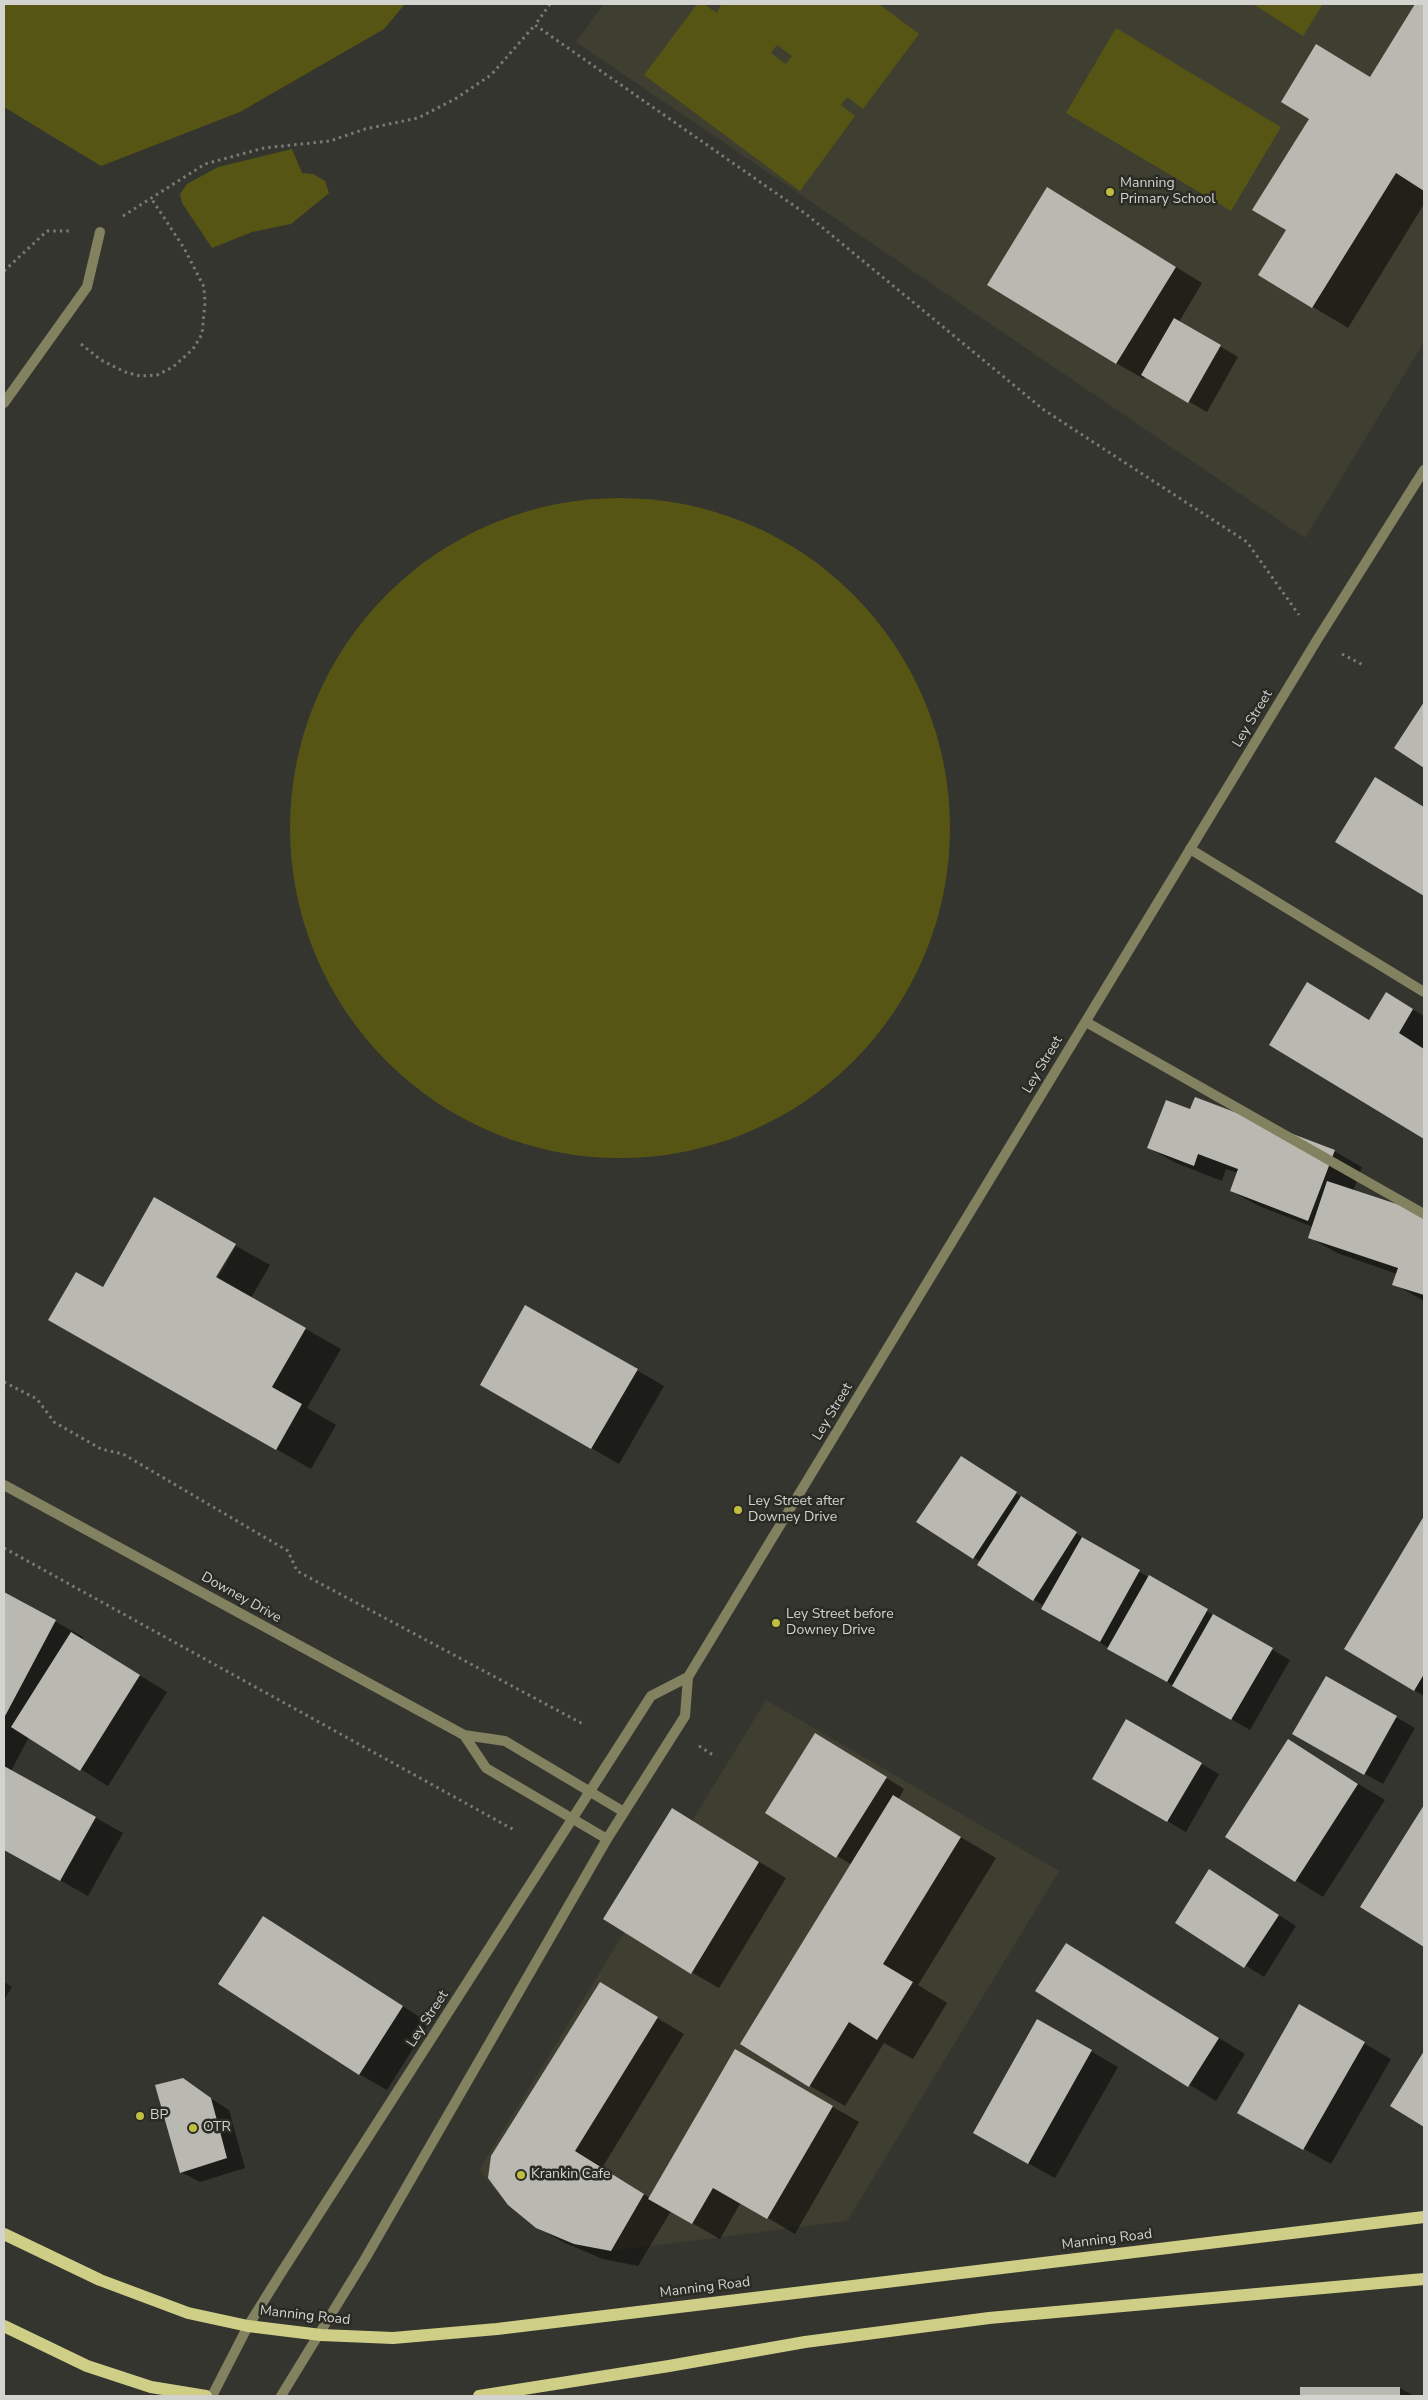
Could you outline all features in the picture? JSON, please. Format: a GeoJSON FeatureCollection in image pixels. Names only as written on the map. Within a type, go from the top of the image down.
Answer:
{"type":"FeatureCollection","features":[{"type":"Feature","properties":{"kind":"main road","name":"Manning Road"},"geometry":{"type":"LineString","coordinates":[[4,2234],[100,2280],[172,2308],[248,2326],[321,2335],[393,2338],[497,2328],[1424,2217]]}},
{"type":"Feature","properties":{"kind":"main road"},"geometry":{"type":"LineString","coordinates":[[479,2396],[805,2342],[979,2320],[1424,2279]]}},
{"type":"Feature","properties":{"kind":"main road"},"geometry":{"type":"LineString","coordinates":[[4,2326],[87,2366],[151,2387],[206,2396]]}},
{"type":"Feature","properties":{"kind":"street"},"geometry":{"type":"LineString","coordinates":[[4,403],[87,287],[100,232]]}},
{"type":"Feature","properties":{"kind":"street","name":"Ley Street"},"geometry":{"type":"LineString","coordinates":[[281,2396],[321,2335],[607,1839],[685,1716],[688,1677],[1317,640],[1424,470]]}},
{"type":"Feature","properties":{"kind":"street"},"geometry":{"type":"LineString","coordinates":[[1190,849],[1424,992]]}},
{"type":"Feature","properties":{"kind":"street"},"geometry":{"type":"LineString","coordinates":[[1086,1022],[1424,1214]]}},
{"type":"Feature","properties":{"kind":"street","name":"Downey Drive"},"geometry":{"type":"LineString","coordinates":[[4,1485],[464,1735],[505,1741],[591,1790],[624,1812]]}},
{"type":"Feature","properties":{"kind":"street","name":"Ley Street"},"geometry":{"type":"LineString","coordinates":[[212,2396],[248,2326],[651,1696],[688,1677]]}},
{"type":"Feature","properties":{"kind":"street","name":"Downey Drive"},"geometry":{"type":"LineString","coordinates":[[464,1735],[486,1768],[607,1839]]}},
{"type":"Feature","properties":{"kind":"path"},"geometry":{"type":"LineString","coordinates":[[4,271],[47,231],[100,232],[205,164],[264,148],[330,141],[365,130],[418,118],[455,99],[491,75],[535,25],[550,4]]}},
{"type":"Feature","properties":{"kind":"path"},"geometry":{"type":"LineString","coordinates":[[535,25],[806,214],[1044,410],[1247,542],[1317,640]]}},
{"type":"Feature","properties":{"kind":"path"},"geometry":{"type":"LineString","coordinates":[[58,327],[102,360],[125,372],[140,376],[157,375],[173,367],[192,349],[202,334],[204,288],[184,248],[151,198]]}},
{"type":"Feature","properties":{"kind":"path"},"geometry":{"type":"LineString","coordinates":[[4,1382],[37,1399],[54,1422],[101,1449],[123,1454],[288,1551],[297,1571],[583,1724]]}},
{"type":"Feature","properties":{"kind":"path"},"geometry":{"type":"LineString","coordinates":[[4,1548],[516,1831]]}},
{"type":"Feature","properties":{"kind":"shaded area"},"geometry":{"type":"Polygon","coordinates":[[[4,4],[405,4],[384,29],[240,112],[101,166],[4,107],[4,4]]]}},
{"type":"Feature","properties":{"kind":"shaded area","name":"Manning Primary School"},"geometry":{"type":"Polygon","coordinates":[[[604,4],[1424,4],[1424,342],[1305,538],[576,42],[604,4]]]}},
{"type":"Feature","properties":{"kind":"shaded area"},"geometry":{"type":"Polygon","coordinates":[[[697,4],[704,4],[717,13],[721,4],[879,4],[919,34],[863,109],[847,97],[841,105],[855,116],[800,191],[644,75],[697,4]],[[777,45],[771,53],[786,64],[792,56],[777,45]]]}},
{"type":"Feature","properties":{"kind":"shaded area"},"geometry":{"type":"Polygon","coordinates":[[[1253,4],[1323,4],[1303,36],[1253,4]]]}},
{"type":"Feature","properties":{"kind":"shaded area"},"geometry":{"type":"Polygon","coordinates":[[[1116,28],[1281,127],[1231,211],[1066,113],[1116,28]]]}},
{"type":"Feature","properties":{"kind":"shaded area"},"geometry":{"type":"Polygon","coordinates":[[[292,149],[302,173],[313,174],[325,181],[329,193],[291,224],[252,232],[212,248],[182,203],[180,194],[187,184],[218,167],[292,149]]]}},
{"type":"Feature","properties":{"kind":"shaded area"},"geometry":{"type":"Polygon","coordinates":[[[620,498],[652,499],[684,504],[716,512],[746,523],[776,537],[803,554],[829,573],[853,595],[875,619],[894,645],[911,672],[925,702],[936,732],[944,764],[949,796],[949,860],[944,892],[936,924],[925,954],[911,984],[894,1011],[875,1037],[853,1061],[829,1083],[803,1102],[776,1119],[746,1133],[716,1144],[684,1152],[652,1157],[620,1158],[588,1157],[556,1152],[524,1144],[494,1133],[464,1119],[437,1102],[411,1083],[387,1061],[365,1037],[346,1011],[329,984],[315,954],[304,924],[296,892],[291,860],[290,828],[291,796],[296,764],[304,732],[315,702],[329,672],[346,645],[365,619],[387,595],[411,573],[437,554],[464,537],[494,523],[524,512],[556,504],[588,499],[620,498]]]}},
{"type":"Feature","properties":{"kind":"shaded area"},"geometry":{"type":"Polygon","coordinates":[[[766,1700],[1059,1871],[847,2221],[611,2251],[574,2244],[508,2205],[479,2170],[766,1700]]]}},
{"type":"Feature","properties":{"kind":"building"},"geometry":{"type":"Polygon","coordinates":[[[1415,4],[1424,4],[1424,191],[1396,173],[1312,308],[1258,275],[1286,230],[1252,210],[1309,119],[1281,102],[1316,44],[1370,77],[1415,4]]]}},
{"type":"Feature","properties":{"kind":"building"},"geometry":{"type":"Polygon","coordinates":[[[1047,187],[1176,267],[1116,364],[987,285],[1047,187]]]}},
{"type":"Feature","properties":{"kind":"building"},"geometry":{"type":"Polygon","coordinates":[[[1174,318],[1221,345],[1188,403],[1141,375],[1174,318]]]}},
{"type":"Feature","properties":{"kind":"building"},"geometry":{"type":"Polygon","coordinates":[[[1424,702],[1424,768],[1394,748],[1424,702]]]}},
{"type":"Feature","properties":{"kind":"building"},"geometry":{"type":"Polygon","coordinates":[[[1375,777],[1424,807],[1424,896],[1335,842],[1375,777]]]}},
{"type":"Feature","properties":{"kind":"building"},"geometry":{"type":"Polygon","coordinates":[[[1307,982],[1369,1020],[1386,992],[1413,1009],[1399,1033],[1424,1049],[1424,1139],[1269,1045],[1307,982]]]}},
{"type":"Feature","properties":{"kind":"building"},"geometry":{"type":"Polygon","coordinates":[[[1195,1097],[1335,1150],[1308,1221],[1230,1191],[1238,1169],[1198,1154],[1194,1166],[1147,1148],[1166,1100],[1190,1109],[1195,1097]]]}},
{"type":"Feature","properties":{"kind":"building"},"geometry":{"type":"Polygon","coordinates":[[[1327,1181],[1424,1213],[1424,1295],[1392,1285],[1398,1268],[1308,1238],[1327,1181]]]}},
{"type":"Feature","properties":{"kind":"building"},"geometry":{"type":"Polygon","coordinates":[[[154,1197],[236,1244],[216,1277],[306,1328],[272,1387],[302,1404],[276,1450],[48,1320],[76,1272],[103,1287],[154,1197]]]}},
{"type":"Feature","properties":{"kind":"building"},"geometry":{"type":"Polygon","coordinates":[[[525,1305],[638,1369],[591,1449],[480,1385],[525,1305]]]}},
{"type":"Feature","properties":{"kind":"building"},"geometry":{"type":"Polygon","coordinates":[[[961,1456],[1017,1492],[973,1559],[916,1522],[961,1456]]]}},
{"type":"Feature","properties":{"kind":"building"},"geometry":{"type":"Polygon","coordinates":[[[1021,1496],[1077,1532],[1033,1601],[977,1565],[1021,1496]]]}},
{"type":"Feature","properties":{"kind":"building"},"geometry":{"type":"Polygon","coordinates":[[[1424,1516],[1424,1674],[1414,1691],[1344,1649],[1424,1516]]]}},
{"type":"Feature","properties":{"kind":"building"},"geometry":{"type":"Polygon","coordinates":[[[1082,1537],[1140,1570],[1100,1642],[1041,1609],[1082,1537]]]}},
{"type":"Feature","properties":{"kind":"building"},"geometry":{"type":"Polygon","coordinates":[[[1149,1575],[1208,1609],[1167,1682],[1107,1649],[1149,1575]]]}},
{"type":"Feature","properties":{"kind":"building"},"geometry":{"type":"Polygon","coordinates":[[[4,1592],[56,1620],[4,1718],[4,1592]]]}},
{"type":"Feature","properties":{"kind":"building"},"geometry":{"type":"Polygon","coordinates":[[[1213,1614],[1273,1648],[1231,1720],[1172,1686],[1213,1614]]]}},
{"type":"Feature","properties":{"kind":"building"},"geometry":{"type":"Polygon","coordinates":[[[71,1632],[140,1675],[80,1771],[11,1727],[71,1632]]]}},
{"type":"Feature","properties":{"kind":"building"},"geometry":{"type":"Polygon","coordinates":[[[1326,1676],[1397,1716],[1364,1775],[1292,1734],[1326,1676]]]}},
{"type":"Feature","properties":{"kind":"building"},"geometry":{"type":"Polygon","coordinates":[[[1126,1719],[1202,1763],[1167,1822],[1092,1779],[1126,1719]]]}},
{"type":"Feature","properties":{"kind":"building"},"geometry":{"type":"Polygon","coordinates":[[[815,1733],[887,1777],[836,1858],[765,1813],[815,1733]]]}},
{"type":"Feature","properties":{"kind":"building"},"geometry":{"type":"Polygon","coordinates":[[[1288,1739],[1358,1784],[1295,1882],[1225,1837],[1288,1739]]]}},
{"type":"Feature","properties":{"kind":"building"},"geometry":{"type":"Polygon","coordinates":[[[4,1766],[96,1817],[60,1881],[4,1850],[4,1766]]]}},
{"type":"Feature","properties":{"kind":"building"},"geometry":{"type":"Polygon","coordinates":[[[893,1795],[961,1837],[883,1964],[913,1982],[877,2040],[849,2022],[809,2087],[740,2044],[893,1795]]]}},
{"type":"Feature","properties":{"kind":"building"},"geometry":{"type":"Polygon","coordinates":[[[1424,1805],[1424,1947],[1360,1907],[1424,1805]]]}},
{"type":"Feature","properties":{"kind":"building"},"geometry":{"type":"Polygon","coordinates":[[[672,1808],[759,1862],[691,1974],[603,1919],[672,1808]]]}},
{"type":"Feature","properties":{"kind":"building"},"geometry":{"type":"Polygon","coordinates":[[[1209,1869],[1279,1915],[1244,1968],[1175,1923],[1209,1869]]]}},
{"type":"Feature","properties":{"kind":"building"},"geometry":{"type":"Polygon","coordinates":[[[263,1916],[403,2006],[359,2075],[218,1984],[263,1916]]]}},
{"type":"Feature","properties":{"kind":"building"},"geometry":{"type":"Polygon","coordinates":[[[1066,1943],[1219,2038],[1188,2087],[1035,1991],[1066,1943]]]}},
{"type":"Feature","properties":{"kind":"building"},"geometry":{"type":"Polygon","coordinates":[[[600,1982],[658,2017],[575,2151],[644,2194],[611,2251],[574,2244],[536,2228],[508,2205],[488,2178],[491,2156],[600,1982]]]}},
{"type":"Feature","properties":{"kind":"building"},"geometry":{"type":"Polygon","coordinates":[[[1299,2004],[1365,2042],[1303,2150],[1237,2113],[1299,2004]]]}},
{"type":"Feature","properties":{"kind":"building"},"geometry":{"type":"Polygon","coordinates":[[[1037,2019],[1092,2050],[1028,2164],[973,2133],[1037,2019]]]}},
{"type":"Feature","properties":{"kind":"building"},"geometry":{"type":"Polygon","coordinates":[[[735,2049],[833,2106],[767,2219],[713,2188],[692,2224],[648,2199],[735,2049]]]}},
{"type":"Feature","properties":{"kind":"building"},"geometry":{"type":"Polygon","coordinates":[[[1424,2051],[1424,2127],[1390,2106],[1424,2051]]]}},
{"type":"Feature","properties":{"kind":"building","name":"OTR"},"geometry":{"type":"Polygon","coordinates":[[[183,2078],[211,2098],[227,2158],[180,2173],[155,2085],[183,2078]]]}},
{"type":"Feature","properties":{"kind":"building"},"geometry":{"type":"Polygon","coordinates":[[[1300,2387],[1400,2387],[1400,2396],[1300,2396],[1300,2387]]]}},
{"type":"Feature","properties":{"kind":"place","name":"Manning Primary School"},"geometry":{"type":"Point","coordinates":[1110,192]}},
{"type":"Feature","properties":{"kind":"place","name":"Ley Street after Downey Drive"},"geometry":{"type":"Point","coordinates":[738,1510]}},
{"type":"Feature","properties":{"kind":"place","name":"Ley Street before Downey Drive"},"geometry":{"type":"Point","coordinates":[776,1623]}},
{"type":"Feature","properties":{"kind":"place","name":"BP"},"geometry":{"type":"Point","coordinates":[140,2116]}},
{"type":"Feature","properties":{"kind":"place","name":"OTR"},"geometry":{"type":"Point","coordinates":[193,2128]}},
{"type":"Feature","properties":{"kind":"place","name":"Krankin Cafe"},"geometry":{"type":"Point","coordinates":[521,2175]}}]}
